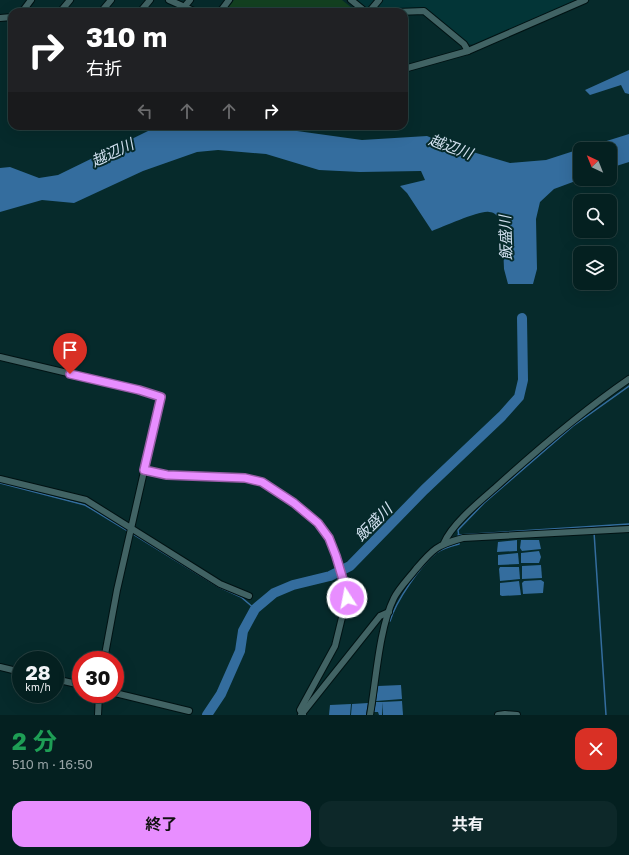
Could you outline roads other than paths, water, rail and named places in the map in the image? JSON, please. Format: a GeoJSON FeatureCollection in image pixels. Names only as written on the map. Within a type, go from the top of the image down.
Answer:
{"type":"FeatureCollection","features":[{"type":"Feature","properties":{"kind":"street"},"geometry":{"type":"LineString","coordinates":[[63,8],[70,0]]}},
{"type":"Feature","properties":{"kind":"street"},"geometry":{"type":"LineString","coordinates":[[143,8],[150,0]]}},
{"type":"Feature","properties":{"kind":"street"},"geometry":{"type":"LineString","coordinates":[[169,0],[181,8]]}},
{"type":"Feature","properties":{"kind":"street"},"geometry":{"type":"LineString","coordinates":[[183,8],[190,0]]}},
{"type":"Feature","properties":{"kind":"street"},"geometry":{"type":"LineString","coordinates":[[351,0],[362,8]]}},
{"type":"Feature","properties":{"kind":"street"},"geometry":{"type":"LineString","coordinates":[[371,8],[379,0]]}},
{"type":"Feature","properties":{"kind":"street"},"geometry":{"type":"LineString","coordinates":[[408,68],[468,51],[584,0]]}},
{"type":"Feature","properties":{"kind":"street"},"geometry":{"type":"LineString","coordinates":[[408,12],[424,11],[464,44],[468,51]]}},
{"type":"Feature","properties":{"kind":"street"},"geometry":{"type":"LineString","coordinates":[[0,357],[139,390],[161,397],[131,529],[106,651]]}},
{"type":"Feature","properties":{"kind":"street"},"geometry":{"type":"LineString","coordinates":[[444,543],[447,536],[481,501],[537,450],[593,404],[629,379]]}},
{"type":"Feature","properties":{"kind":"street"},"geometry":{"type":"LineString","coordinates":[[144,470],[167,475],[245,478],[262,482],[294,503],[318,523],[329,538],[336,556],[347,598],[336,642],[330,657],[300,710],[302,715]]}},
{"type":"Feature","properties":{"kind":"street"},"geometry":{"type":"LineString","coordinates":[[0,479],[86,500],[220,584],[249,596]]}},
{"type":"Feature","properties":{"kind":"street"},"geometry":{"type":"LineString","coordinates":[[370,715],[385,621],[394,598],[430,552],[444,543],[463,538],[629,529]]}},
{"type":"Feature","properties":{"kind":"street"},"geometry":{"type":"LineString","coordinates":[[302,715],[380,616],[389,612]]}},
{"type":"Feature","properties":{"kind":"street"},"geometry":{"type":"LineString","coordinates":[[0,667],[12,670]]}},
{"type":"Feature","properties":{"kind":"street"},"geometry":{"type":"LineString","coordinates":[[124,695],[189,711]]}},
{"type":"Feature","properties":{"kind":"street"},"geometry":{"type":"LineString","coordinates":[[98,715],[99,703]]}},
{"type":"Feature","properties":{"kind":"street"},"geometry":{"type":"LineString","coordinates":[[498,715],[517,715]]}},
{"type":"Feature","properties":{"kind":"water"},"geometry":{"type":"Polygon","coordinates":[[[629,70],[629,94],[625,93],[621,85],[590,95],[585,90],[629,70]]]}},
{"type":"Feature","properties":{"kind":"water","name":"越辺川"},"geometry":{"type":"Polygon","coordinates":[[[152,130],[290,130],[362,140],[427,136],[449,145],[510,163],[546,160],[573,151],[573,182],[554,189],[540,202],[536,219],[537,269],[533,284],[508,284],[504,269],[502,221],[493,213],[484,212],[461,219],[432,231],[407,193],[400,186],[425,180],[421,171],[360,172],[319,170],[266,154],[218,150],[197,152],[143,171],[74,203],[42,200],[0,212],[0,168],[10,167],[39,178],[58,175],[152,130]]]}},
{"type":"Feature","properties":{"kind":"water"},"geometry":{"type":"Polygon","coordinates":[[[629,134],[629,162],[617,166],[617,142],[603,142],[629,134]]]}},
{"type":"Feature","properties":{"kind":"water"},"geometry":{"type":"Polygon","coordinates":[[[517,540],[517,551],[497,552],[498,542],[517,540]]]}},
{"type":"Feature","properties":{"kind":"water"},"geometry":{"type":"Polygon","coordinates":[[[521,540],[539,540],[541,549],[522,551],[520,548],[521,540]]]}},
{"type":"Feature","properties":{"kind":"water"},"geometry":{"type":"Polygon","coordinates":[[[539,551],[541,557],[539,563],[521,563],[521,553],[539,551]]]}},
{"type":"Feature","properties":{"kind":"water"},"geometry":{"type":"Polygon","coordinates":[[[518,553],[519,564],[498,565],[498,555],[518,553]]]}},
{"type":"Feature","properties":{"kind":"water"},"geometry":{"type":"Polygon","coordinates":[[[541,565],[542,578],[522,579],[522,566],[541,565]]]}},
{"type":"Feature","properties":{"kind":"water"},"geometry":{"type":"Polygon","coordinates":[[[500,567],[519,567],[520,579],[500,581],[500,567]]]}},
{"type":"Feature","properties":{"kind":"water"},"geometry":{"type":"Polygon","coordinates":[[[541,580],[544,582],[543,593],[523,594],[522,583],[524,581],[541,580]]]}},
{"type":"Feature","properties":{"kind":"water"},"geometry":{"type":"Polygon","coordinates":[[[519,581],[521,595],[500,595],[500,583],[519,581]]]}},
{"type":"Feature","properties":{"kind":"water"},"geometry":{"type":"Polygon","coordinates":[[[401,685],[402,699],[376,701],[378,686],[401,685]]]}},
{"type":"Feature","properties":{"kind":"water"},"geometry":{"type":"Polygon","coordinates":[[[402,701],[403,715],[383,715],[382,702],[402,701]]]}},
{"type":"Feature","properties":{"kind":"water"},"geometry":{"type":"Polygon","coordinates":[[[376,702],[382,702],[382,715],[379,715],[378,712],[374,712],[376,702]]]}},
{"type":"Feature","properties":{"kind":"water"},"geometry":{"type":"Polygon","coordinates":[[[368,703],[366,715],[351,715],[352,704],[368,703]]]}},
{"type":"Feature","properties":{"kind":"water"},"geometry":{"type":"Polygon","coordinates":[[[351,704],[350,715],[329,715],[330,705],[351,704]]]}},
{"type":"Feature","properties":{"kind":"waterway","name":"飯盛川"},"geometry":{"type":"LineString","coordinates":[[207,715],[221,694],[240,651],[243,631],[255,609],[274,593],[293,585],[330,576],[350,566],[424,490],[502,416],[519,397],[523,380],[522,318]]}},
{"type":"Feature","properties":{"kind":"waterway"},"geometry":{"type":"LineString","coordinates":[[459,537],[458,530],[484,503],[573,426],[629,386]]}},
{"type":"Feature","properties":{"kind":"waterway"},"geometry":{"type":"LineString","coordinates":[[0,483],[85,505],[128,531]]}},
{"type":"Feature","properties":{"kind":"waterway"},"geometry":{"type":"LineString","coordinates":[[458,535],[629,524]]}},
{"type":"Feature","properties":{"kind":"waterway"},"geometry":{"type":"LineString","coordinates":[[594,532],[606,715]]}},
{"type":"Feature","properties":{"kind":"waterway"},"geometry":{"type":"LineString","coordinates":[[133,534],[219,587],[241,597],[255,609]]}},
{"type":"Feature","properties":{"kind":"waterway"},"geometry":{"type":"LineString","coordinates":[[390,621],[397,604],[423,566],[436,553],[444,548],[459,544],[459,541]]}}]}
